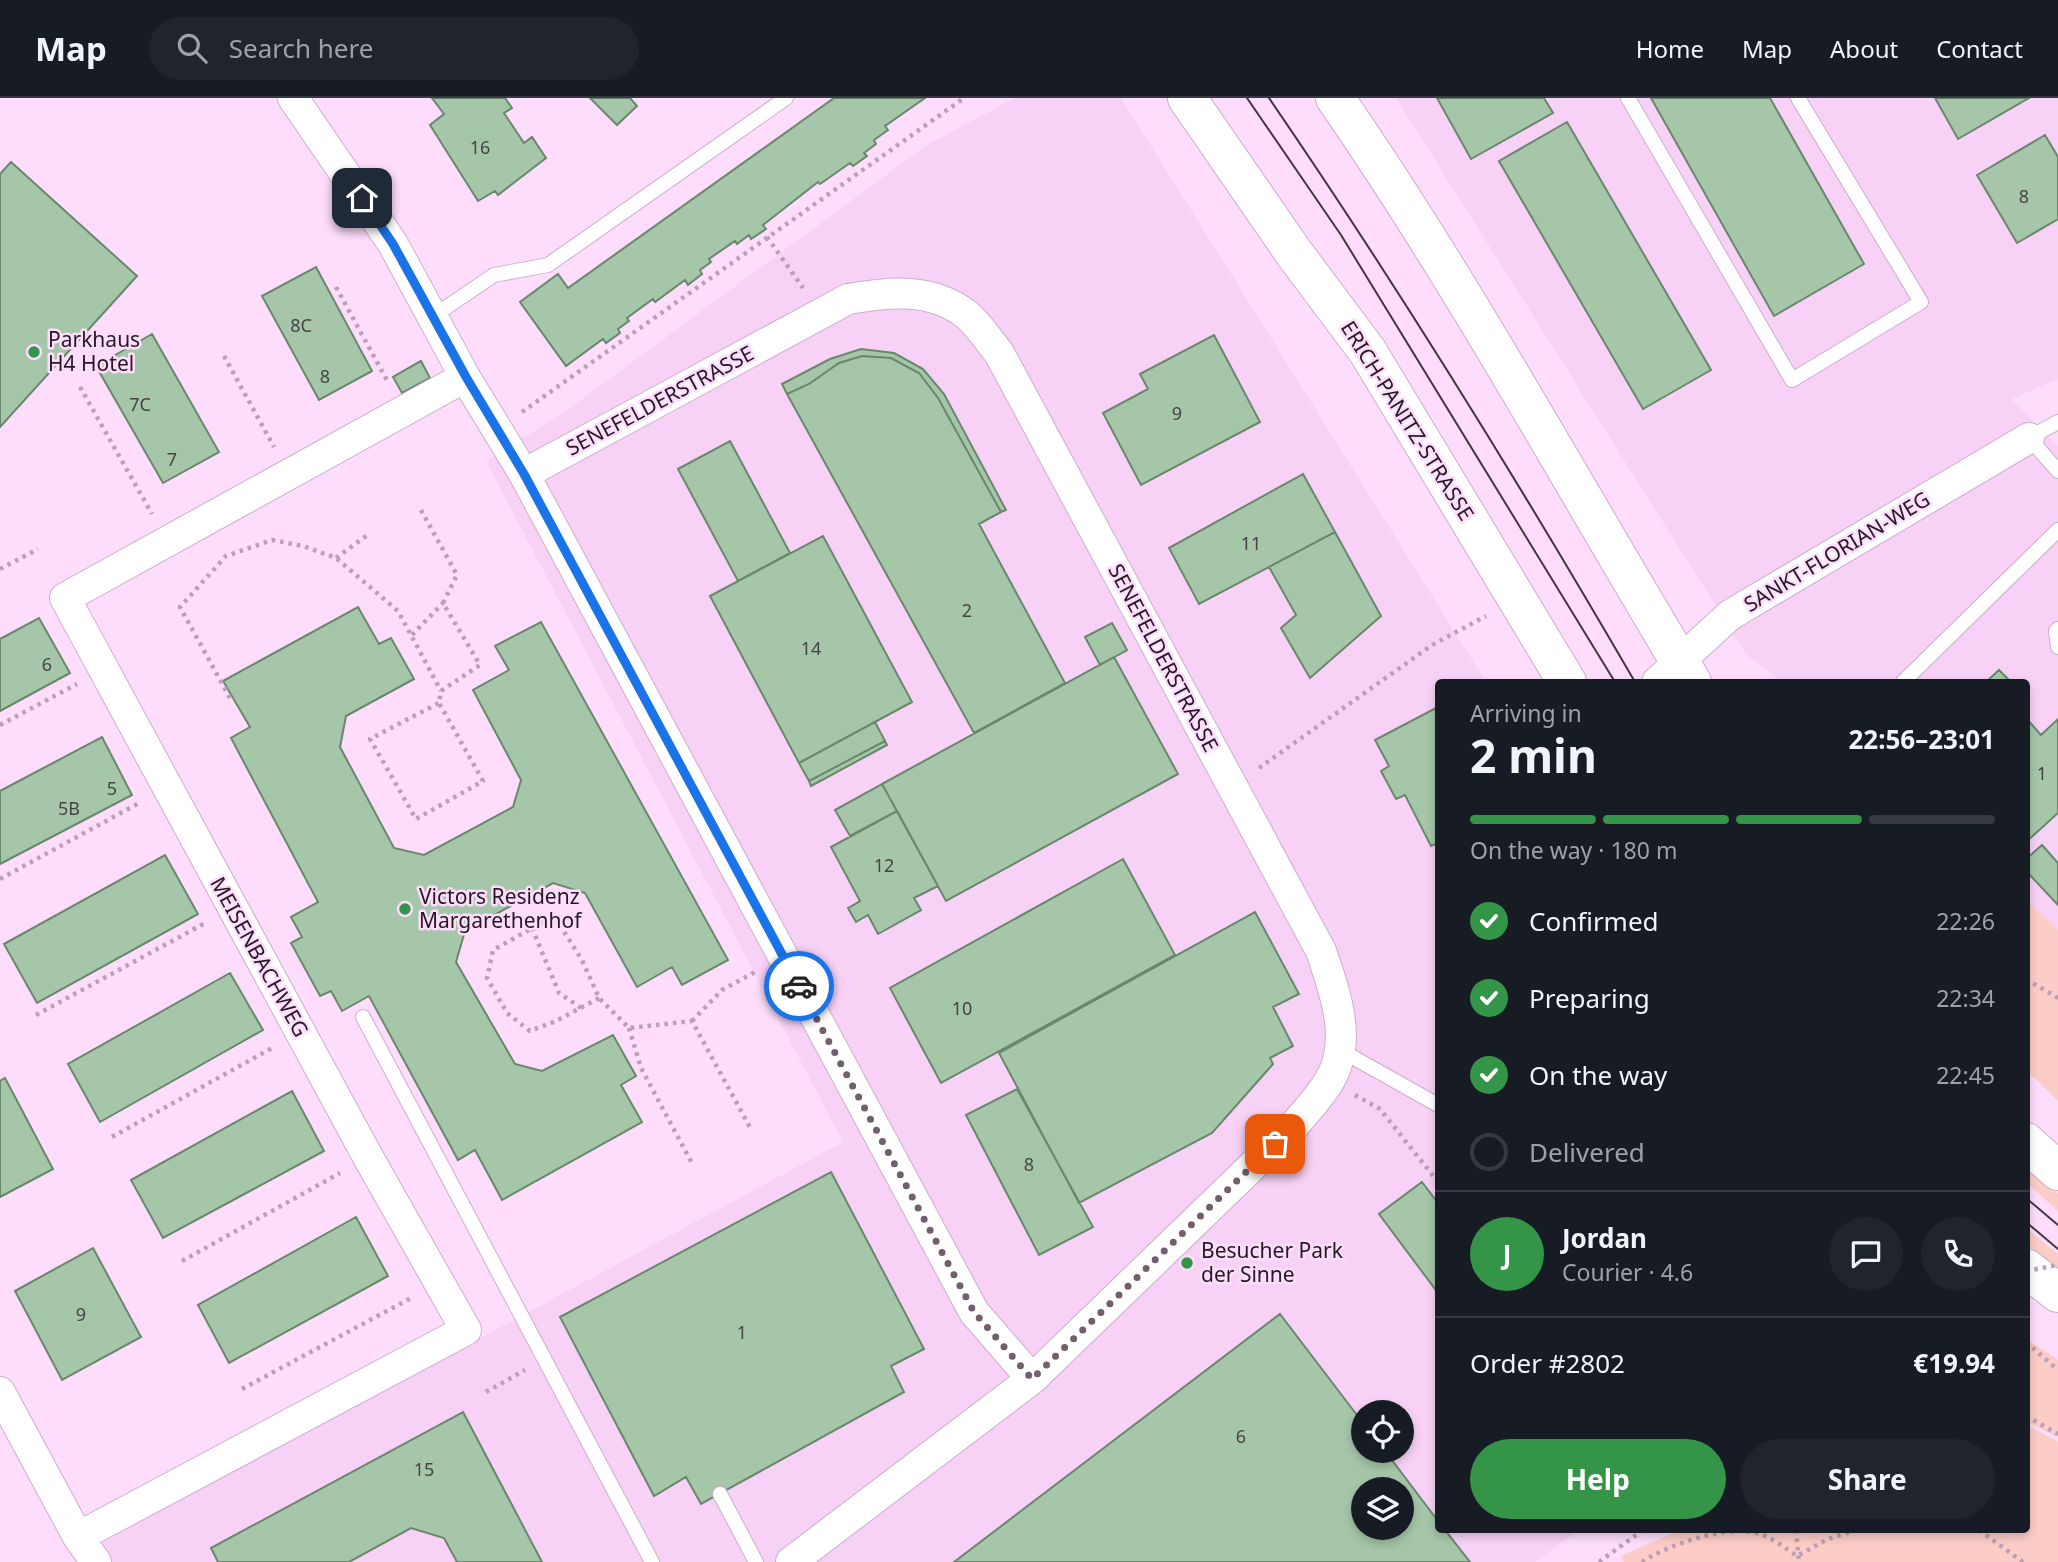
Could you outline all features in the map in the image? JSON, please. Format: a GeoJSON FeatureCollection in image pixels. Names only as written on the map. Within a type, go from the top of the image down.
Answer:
{"type":"FeatureCollection","features":[{"type":"Feature","properties":{"kind":"main road","name":"ERICH-PANITZ-STRASSE"},"geometry":{"type":"LineString","coordinates":[[1187,98],[1294,253],[1368,352],[1565,679]]}},
{"type":"Feature","properties":{"kind":"main road"},"geometry":{"type":"LineString","coordinates":[[1335,98],[1385,171],[1486,333],[1676,675]]}},
{"type":"Feature","properties":{"kind":"main road"},"geometry":{"type":"LineString","coordinates":[[2030,1146],[2058,1171]]}},
{"type":"Feature","properties":{"kind":"main road"},"geometry":{"type":"LineString","coordinates":[[2030,1272],[2058,1293]]}},
{"type":"Feature","properties":{"kind":"street"},"geometry":{"type":"LineString","coordinates":[[292,98],[393,244],[466,377],[524,474],[974,1312],[1032,1379]]}},
{"type":"Feature","properties":{"kind":"street","name":"SENEFELDERSTRASSE"},"geometry":{"type":"LineString","coordinates":[[524,474],[848,299],[888,292],[923,295],[967,315],[999,353],[1233,787],[1321,951],[1339,1005],[1340,1051],[1330,1082],[1294,1126],[1032,1379],[791,1562]]}},
{"type":"Feature","properties":{"kind":"street","name":"MEISENBACHWEG"},"geometry":{"type":"LineString","coordinates":[[78,1537],[466,1330],[368,1157],[65,598],[403,409],[466,377]]}},
{"type":"Feature","properties":{"kind":"street","name":"SANKT-FLORIAN-WEG"},"geometry":{"type":"LineString","coordinates":[[1676,675],[1730,615],[2029,438]]}},
{"type":"Feature","properties":{"kind":"street"},"geometry":{"type":"LineString","coordinates":[[0,1392],[78,1537],[96,1562]]}},
{"type":"Feature","properties":{"kind":"lane"},"geometry":{"type":"LineString","coordinates":[[432,317],[494,275],[548,265],[786,98]]}},
{"type":"Feature","properties":{"kind":"lane"},"geometry":{"type":"LineString","coordinates":[[1628,98],[1792,380],[1921,302],[1798,98]]}},
{"type":"Feature","properties":{"kind":"lane"},"geometry":{"type":"LineString","coordinates":[[2058,422],[2029,438],[2058,471]]}},
{"type":"Feature","properties":{"kind":"lane"},"geometry":{"type":"LineString","coordinates":[[1906,679],[2058,530]]}},
{"type":"Feature","properties":{"kind":"lane"},"geometry":{"type":"LineString","coordinates":[[2058,629],[2058,647]]}},
{"type":"Feature","properties":{"kind":"lane"},"geometry":{"type":"LineString","coordinates":[[363,1017],[652,1562]]}},
{"type":"Feature","properties":{"kind":"lane"},"geometry":{"type":"LineString","coordinates":[[1340,1051],[1435,1103]]}},
{"type":"Feature","properties":{"kind":"lane"},"geometry":{"type":"LineString","coordinates":[[719,1494],[756,1562]]}},
{"type":"Feature","properties":{"kind":"path"},"geometry":{"type":"LineString","coordinates":[[497,430],[964,98]]}},
{"type":"Feature","properties":{"kind":"path"},"geometry":{"type":"LineString","coordinates":[[767,237],[822,313]]}},
{"type":"Feature","properties":{"kind":"path"},"geometry":{"type":"LineString","coordinates":[[336,287],[403,409]]}},
{"type":"Feature","properties":{"kind":"path"},"geometry":{"type":"LineString","coordinates":[[224,356],[289,474]]}},
{"type":"Feature","properties":{"kind":"path"},"geometry":{"type":"LineString","coordinates":[[79,387],[167,540]]}},
{"type":"Feature","properties":{"kind":"path"},"geometry":{"type":"LineString","coordinates":[[411,635],[443,603],[457,575],[421,510]]}},
{"type":"Feature","properties":{"kind":"path"},"geometry":{"type":"LineString","coordinates":[[336,558],[370,533]]}},
{"type":"Feature","properties":{"kind":"path"},"geometry":{"type":"LineString","coordinates":[[230,698],[180,607],[226,556],[272,540],[303,546],[336,558],[398,611],[441,691],[439,704],[483,781],[416,819],[370,740],[439,704]]}},
{"type":"Feature","properties":{"kind":"path"},"geometry":{"type":"LineString","coordinates":[[0,569],[38,549]]}},
{"type":"Feature","properties":{"kind":"path"},"geometry":{"type":"LineString","coordinates":[[1233,787],[1432,645],[1518,599]]}},
{"type":"Feature","properties":{"kind":"path"},"geometry":{"type":"LineString","coordinates":[[441,691],[480,665],[443,603]]}},
{"type":"Feature","properties":{"kind":"path"},"geometry":{"type":"LineString","coordinates":[[0,725],[102,670]]}},
{"type":"Feature","properties":{"kind":"path"},"geometry":{"type":"LineString","coordinates":[[0,879],[168,788]]}},
{"type":"Feature","properties":{"kind":"path"},"geometry":{"type":"LineString","coordinates":[[36,1016],[232,908]]}},
{"type":"Feature","properties":{"kind":"path"},"geometry":{"type":"LineString","coordinates":[[599,998],[530,1031],[507,1013],[487,978],[493,950],[554,916],[582,960],[599,998],[629,1028],[642,1068],[693,1165]]}},
{"type":"Feature","properties":{"kind":"path"},"geometry":{"type":"LineString","coordinates":[[532,928],[558,993],[581,1008]]}},
{"type":"Feature","properties":{"kind":"path"},"geometry":{"type":"LineString","coordinates":[[629,1028],[692,1020],[722,990],[783,956]]}},
{"type":"Feature","properties":{"kind":"path"},"geometry":{"type":"LineString","coordinates":[[2030,981],[2058,998]]}},
{"type":"Feature","properties":{"kind":"path"},"geometry":{"type":"LineString","coordinates":[[692,1020],[752,1130]]}},
{"type":"Feature","properties":{"kind":"path"},"geometry":{"type":"LineString","coordinates":[[112,1137],[300,1032]]}},
{"type":"Feature","properties":{"kind":"path"},"geometry":{"type":"LineString","coordinates":[[1330,1082],[1380,1109],[1435,1178]]}},
{"type":"Feature","properties":{"kind":"path"},"geometry":{"type":"LineString","coordinates":[[182,1261],[368,1157]]}},
{"type":"Feature","properties":{"kind":"path"},"geometry":{"type":"LineString","coordinates":[[2030,1268],[2058,1265]]}},
{"type":"Feature","properties":{"kind":"path"},"geometry":{"type":"LineString","coordinates":[[242,1389],[439,1283]]}},
{"type":"Feature","properties":{"kind":"path"},"geometry":{"type":"LineString","coordinates":[[2030,1346],[2058,1370]]}},
{"type":"Feature","properties":{"kind":"path"},"geometry":{"type":"LineString","coordinates":[[486,1392],[545,1360]]}},
{"type":"Feature","properties":{"kind":"path"},"geometry":{"type":"LineString","coordinates":[[2030,1418],[2058,1434]]}},
{"type":"Feature","properties":{"kind":"path"},"geometry":{"type":"LineString","coordinates":[[1599,1562],[1639,1533]]}},
{"type":"Feature","properties":{"kind":"path"},"geometry":{"type":"LineString","coordinates":[[1634,1562],[1720,1533]]}},
{"type":"Feature","properties":{"kind":"path"},"geometry":{"type":"LineString","coordinates":[[1756,1533],[1797,1556]]}},
{"type":"Feature","properties":{"kind":"path"},"geometry":{"type":"LineString","coordinates":[[1796,1533],[1799,1562]]}},
{"type":"Feature","properties":{"kind":"path"},"geometry":{"type":"LineString","coordinates":[[1797,1556],[1828,1539],[1847,1533]]}},
{"type":"Feature","properties":{"kind":"path"},"geometry":{"type":"LineString","coordinates":[[1983,1533],[2023,1562]]}},
{"type":"Feature","properties":{"kind":"shaded area"},"geometry":{"type":"Polygon","coordinates":[[[1015,98],[1121,98],[1484,679],[1435,679],[1435,1533],[1575,1533],[1535,1562],[76,1562],[74,1558],[843,1142],[486,461],[566,411],[927,145],[1015,98]]]}},
{"type":"Feature","properties":{"kind":"shaded area"},"geometry":{"type":"Polygon","coordinates":[[[1396,98],[2058,98],[2058,379],[2011,399],[2058,446],[2058,930],[2030,903],[2030,679],[1778,679],[1746,654],[1396,98]]]}},
{"type":"Feature","properties":{"kind":"shaded area"},"geometry":{"type":"Polygon","coordinates":[[[2030,903],[2058,930],[2058,1101],[2030,1074],[2030,903]]]}},
{"type":"Feature","properties":{"kind":"shaded area"},"geometry":{"type":"Polygon","coordinates":[[[2030,1169],[2058,1194],[2058,1211],[2030,1186],[2030,1169]]]}},
{"type":"Feature","properties":{"kind":"shaded area"},"geometry":{"type":"Polygon","coordinates":[[[2030,1231],[2058,1254],[2058,1269],[2030,1246],[2030,1231]]]}},
{"type":"Feature","properties":{"kind":"shaded area"},"geometry":{"type":"Polygon","coordinates":[[[2030,1341],[2058,1360],[2058,1437],[2030,1423],[2030,1341]]]}},
{"type":"Feature","properties":{"kind":"shaded area"},"geometry":{"type":"Polygon","coordinates":[[[2030,1427],[2058,1442],[2058,1562],[1624,1562],[1621,1556],[1673,1533],[2030,1533],[2030,1427]]]}},
{"type":"Feature","properties":{"kind":"building"},"geometry":{"type":"Polygon","coordinates":[[[432,98],[505,98],[512,108],[504,113],[524,143],[532,137],[546,158],[498,195],[495,191],[478,201],[430,125],[444,114],[432,98]]]}},
{"type":"Feature","properties":{"kind":"building"},"geometry":{"type":"Polygon","coordinates":[[[590,98],[630,98],[637,106],[617,125],[590,98]]]}},
{"type":"Feature","properties":{"kind":"building"},"geometry":{"type":"Polygon","coordinates":[[[834,98],[925,98],[885,126],[888,130],[874,140],[876,144],[864,153],[867,156],[853,166],[850,163],[820,184],[818,182],[763,225],[766,229],[751,239],[749,235],[737,244],[735,241],[709,259],[711,262],[700,270],[702,274],[688,285],[685,280],[655,302],[653,299],[627,318],[629,321],[618,329],[620,333],[606,343],[603,339],[566,366],[520,302],[558,274],[568,288],[834,98]]]}},
{"type":"Feature","properties":{"kind":"building"},"geometry":{"type":"Polygon","coordinates":[[[1437,98],[1544,98],[1553,113],[1471,159],[1437,98]]]}},
{"type":"Feature","properties":{"kind":"building"},"geometry":{"type":"Polygon","coordinates":[[[1651,98],[1770,98],[1864,264],[1774,316],[1651,98]]]}},
{"type":"Feature","properties":{"kind":"building"},"geometry":{"type":"Polygon","coordinates":[[[1935,98],[2029,98],[1958,139],[1935,98]]]}},
{"type":"Feature","properties":{"kind":"building"},"geometry":{"type":"Polygon","coordinates":[[[1567,122],[1711,370],[1643,409],[1499,161],[1567,122]]]}},
{"type":"Feature","properties":{"kind":"building"},"geometry":{"type":"Polygon","coordinates":[[[2045,135],[2058,157],[2058,219],[2017,243],[1977,175],[2045,135]]]}},
{"type":"Feature","properties":{"kind":"building","name":"Parkhaus H4 Hotel"},"geometry":{"type":"Polygon","coordinates":[[[11,162],[137,276],[0,427],[0,174],[11,162]]]}},
{"type":"Feature","properties":{"kind":"building"},"geometry":{"type":"Polygon","coordinates":[[[316,267],[372,371],[319,400],[262,296],[316,267]]]}},
{"type":"Feature","properties":{"kind":"building"},"geometry":{"type":"Polygon","coordinates":[[[152,334],[219,452],[163,483],[96,366],[152,334]]]}},
{"type":"Feature","properties":{"kind":"building"},"geometry":{"type":"Polygon","coordinates":[[[1214,335],[1260,422],[1141,485],[1103,413],[1148,389],[1140,374],[1214,335]]]}},
{"type":"Feature","properties":{"kind":"building"},"geometry":{"type":"Polygon","coordinates":[[[861,349],[894,353],[923,369],[944,394],[1006,510],[1001,512],[938,398],[919,373],[891,358],[862,356],[839,363],[809,384],[787,394],[782,384],[830,359],[861,349]]]}},
{"type":"Feature","properties":{"kind":"building"},"geometry":{"type":"Polygon","coordinates":[[[862,356],[891,358],[919,373],[938,398],[1001,512],[979,524],[1065,683],[974,733],[787,394],[809,384],[839,363],[862,356]]]}},
{"type":"Feature","properties":{"kind":"building"},"geometry":{"type":"Polygon","coordinates":[[[421,361],[430,378],[402,393],[393,377],[421,361]]]}},
{"type":"Feature","properties":{"kind":"building"},"geometry":{"type":"Polygon","coordinates":[[[730,441],[790,553],[738,581],[678,469],[730,441]]]}},
{"type":"Feature","properties":{"kind":"building"},"geometry":{"type":"Polygon","coordinates":[[[1303,474],[1335,532],[1199,604],[1169,548],[1303,474]]]}},
{"type":"Feature","properties":{"kind":"building"},"geometry":{"type":"Polygon","coordinates":[[[1335,532],[1381,616],[1310,678],[1281,628],[1296,615],[1269,567],[1335,532]]]}},
{"type":"Feature","properties":{"kind":"building"},"geometry":{"type":"Polygon","coordinates":[[[823,536],[912,702],[799,763],[710,596],[823,536]]]}},
{"type":"Feature","properties":{"kind":"building","name":"Victors Residenz Margarethenhof"},"geometry":{"type":"Polygon","coordinates":[[[358,607],[379,644],[391,638],[414,679],[346,716],[340,747],[394,848],[424,855],[513,807],[521,780],[473,690],[509,670],[495,646],[541,622],[728,960],[682,985],[672,967],[637,987],[585,893],[553,883],[465,931],[456,962],[515,1064],[542,1071],[613,1035],[636,1076],[621,1085],[642,1122],[502,1200],[475,1150],[458,1160],[369,996],[342,1011],[331,991],[320,996],[291,943],[302,937],[291,917],[318,902],[231,738],[250,727],[223,681],[358,607]]]}},
{"type":"Feature","properties":{"kind":"building"},"geometry":{"type":"Polygon","coordinates":[[[39,618],[70,673],[0,711],[0,639],[39,618]]]}},
{"type":"Feature","properties":{"kind":"building"},"geometry":{"type":"Polygon","coordinates":[[[1112,623],[1127,650],[1100,665],[1085,637],[1112,623]]]}},
{"type":"Feature","properties":{"kind":"building"},"geometry":{"type":"Polygon","coordinates":[[[1114,657],[1178,774],[946,901],[882,784],[1114,657]]]}},
{"type":"Feature","properties":{"kind":"building"},"geometry":{"type":"Polygon","coordinates":[[[1999,670],[2008,679],[1989,679],[1999,670]]]}},
{"type":"Feature","properties":{"kind":"building"},"geometry":{"type":"Polygon","coordinates":[[[1435,709],[1435,844],[1431,846],[1405,795],[1396,799],[1381,771],[1389,766],[1375,740],[1435,709]]]}},
{"type":"Feature","properties":{"kind":"building"},"geometry":{"type":"Polygon","coordinates":[[[2058,719],[2058,813],[2030,838],[2030,723],[2041,735],[2058,719]]]}},
{"type":"Feature","properties":{"kind":"building"},"geometry":{"type":"Polygon","coordinates":[[[875,722],[885,741],[809,781],[799,763],[875,722]]]}},
{"type":"Feature","properties":{"kind":"building"},"geometry":{"type":"Polygon","coordinates":[[[102,737],[132,795],[0,864],[0,791],[102,737]]]}},
{"type":"Feature","properties":{"kind":"building"},"geometry":{"type":"Polygon","coordinates":[[[885,741],[887,745],[811,786],[809,781],[885,741]]]}},
{"type":"Feature","properties":{"kind":"building"},"geometry":{"type":"Polygon","coordinates":[[[882,784],[897,811],[850,836],[835,810],[882,784]]]}},
{"type":"Feature","properties":{"kind":"building"},"geometry":{"type":"Polygon","coordinates":[[[897,811],[938,886],[914,898],[921,910],[878,934],[868,915],[856,922],[848,908],[860,901],[831,847],[897,811]]]}},
{"type":"Feature","properties":{"kind":"building"},"geometry":{"type":"Polygon","coordinates":[[[2042,845],[2058,863],[2058,905],[2030,875],[2030,856],[2042,845]]]}},
{"type":"Feature","properties":{"kind":"building"},"geometry":{"type":"Polygon","coordinates":[[[165,855],[198,914],[37,1003],[4,944],[165,855]]]}},
{"type":"Feature","properties":{"kind":"building"},"geometry":{"type":"Polygon","coordinates":[[[1123,859],[1175,955],[941,1083],[890,988],[1123,859]]]}},
{"type":"Feature","properties":{"kind":"building"},"geometry":{"type":"Polygon","coordinates":[[[1255,912],[1299,994],[1273,1007],[1293,1046],[1270,1058],[1273,1064],[1212,1133],[1079,1203],[999,1053],[1255,912]]]}},
{"type":"Feature","properties":{"kind":"building"},"geometry":{"type":"Polygon","coordinates":[[[230,973],[263,1030],[100,1122],[68,1064],[230,973]]]}},
{"type":"Feature","properties":{"kind":"building"},"geometry":{"type":"Polygon","coordinates":[[[5,1078],[53,1169],[0,1197],[0,1081],[5,1078]]]}},
{"type":"Feature","properties":{"kind":"building"},"geometry":{"type":"Polygon","coordinates":[[[1017,1089],[1093,1227],[1039,1255],[966,1115],[1017,1089]]]}},
{"type":"Feature","properties":{"kind":"building"},"geometry":{"type":"Polygon","coordinates":[[[292,1091],[324,1151],[163,1238],[131,1180],[292,1091]]]}},
{"type":"Feature","properties":{"kind":"building"},"geometry":{"type":"Polygon","coordinates":[[[831,1172],[924,1349],[891,1366],[904,1392],[701,1504],[686,1477],[654,1496],[560,1317],[831,1172]]]}},
{"type":"Feature","properties":{"kind":"building"},"geometry":{"type":"Polygon","coordinates":[[[1422,1182],[1435,1199],[1435,1289],[1379,1214],[1422,1182]]]}},
{"type":"Feature","properties":{"kind":"building"},"geometry":{"type":"Polygon","coordinates":[[[356,1217],[388,1276],[229,1363],[198,1305],[356,1217]]]}},
{"type":"Feature","properties":{"kind":"building"},"geometry":{"type":"Polygon","coordinates":[[[93,1248],[141,1337],[62,1380],[15,1291],[93,1248]]]}},
{"type":"Feature","properties":{"kind":"building"},"geometry":{"type":"Polygon","coordinates":[[[1280,1314],[1351,1407],[1351,1463],[1394,1463],[1405,1477],[1351,1477],[1351,1540],[1414,1540],[1414,1489],[1435,1517],[1435,1533],[1447,1533],[1470,1562],[954,1562],[1280,1314]]]}},
{"type":"Feature","properties":{"kind":"building"},"geometry":{"type":"Polygon","coordinates":[[[463,1412],[542,1562],[457,1562],[444,1538],[411,1528],[349,1562],[218,1562],[211,1548],[463,1412]]]}},
{"type":"Feature","properties":{"kind":"tram line"},"geometry":{"type":"LineString","coordinates":[[1247,98],[1341,235],[1613,679]]}},
{"type":"Feature","properties":{"kind":"tram line"},"geometry":{"type":"LineString","coordinates":[[1269,98],[1458,387],[1633,679]]}},
{"type":"Feature","properties":{"kind":"tram line"},"geometry":{"type":"LineString","coordinates":[[2030,1201],[2058,1225]]}},
{"type":"Feature","properties":{"kind":"tram line"},"geometry":{"type":"LineString","coordinates":[[2030,1225],[2058,1249]]}},
{"type":"Feature","properties":{"kind":"way so far"},"geometry":{"type":"LineString","coordinates":[[799,986],[974,1312],[1032,1379],[1275,1144]]}},
{"type":"Feature","properties":{"kind":"place","name":"Parkhaus H4 Hotel"},"geometry":{"type":"Point","coordinates":[34,352]}},
{"type":"Feature","properties":{"kind":"place","name":"Victors Residenz Margarethenhof"},"geometry":{"type":"Point","coordinates":[405,909]}},
{"type":"Feature","properties":{"kind":"place","name":"Besucher Park der Sinne"},"geometry":{"type":"Point","coordinates":[1187,1263]}},
{"type":"Feature","properties":{"kind":"route"},"geometry":{"type":"LineString","coordinates":[[362,198],[393,244],[466,377],[524,474],[799,986]]}}]}
